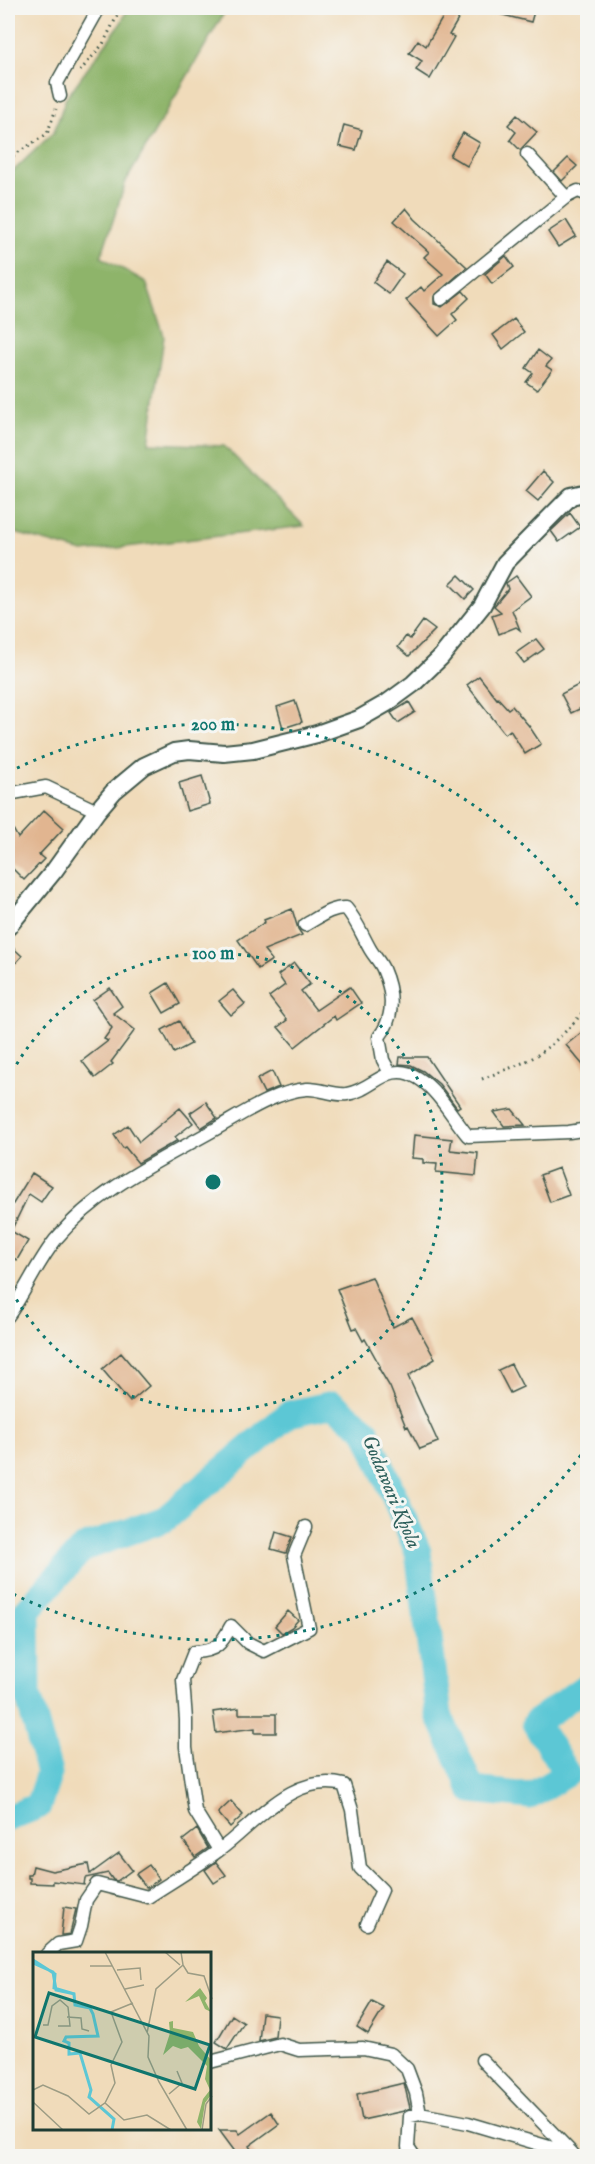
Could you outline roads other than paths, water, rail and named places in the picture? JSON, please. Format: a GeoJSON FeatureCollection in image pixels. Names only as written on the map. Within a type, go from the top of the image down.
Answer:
{"type":"FeatureCollection","features":[{"type":"Feature","properties":{"kind":"street"},"geometry":{"type":"LineString","coordinates":[[60,96],[57,83],[99,8]]}},
{"type":"Feature","properties":{"kind":"street"},"geometry":{"type":"LineString","coordinates":[[527,154],[566,197]]}},
{"type":"Feature","properties":{"kind":"street"},"geometry":{"type":"LineString","coordinates":[[441,298],[566,197],[578,191],[588,195]]}},
{"type":"Feature","properties":{"kind":"street"},"geometry":{"type":"LineString","coordinates":[[8,927],[54,871],[97,811],[114,791],[144,766],[174,753],[189,750],[224,753],[254,750],[317,734],[359,719],[387,703],[413,684],[441,657],[482,606],[505,563],[571,496],[588,492]]}},
{"type":"Feature","properties":{"kind":"street"},"geometry":{"type":"LineString","coordinates":[[8,794],[46,787],[97,811]]}},
{"type":"Feature","properties":{"kind":"street"},"geometry":{"type":"LineString","coordinates":[[305,925],[333,909],[346,908],[354,917],[370,950],[382,968],[388,985],[391,1008],[387,1026],[379,1037],[383,1060],[390,1073]]}},
{"type":"Feature","properties":{"kind":"street"},"geometry":{"type":"LineString","coordinates":[[8,1316],[55,1240],[86,1208],[168,1154],[276,1097],[307,1089],[347,1094],[364,1088],[383,1075],[398,1071],[417,1077],[435,1094],[468,1136],[569,1132],[588,1129]]}},
{"type":"Feature","properties":{"kind":"street"},"geometry":{"type":"LineString","coordinates":[[219,1850],[195,1811],[186,1748],[183,1680],[194,1652],[210,1652],[223,1641],[231,1626],[248,1643],[264,1651],[309,1628],[294,1556],[306,1527]]}},
{"type":"Feature","properties":{"kind":"street"},"geometry":{"type":"LineString","coordinates":[[49,1952],[58,1944],[76,1941],[86,1900],[98,1884],[148,1897],[219,1850],[269,1806],[303,1787],[319,1782],[344,1785],[352,1810],[360,1868],[382,1890],[367,1924]]}},
{"type":"Feature","properties":{"kind":"street"},"geometry":{"type":"LineString","coordinates":[[212,2061],[280,2044],[299,2050],[363,2048],[392,2054],[407,2069],[416,2092],[420,2114]]}},
{"type":"Feature","properties":{"kind":"street"},"geometry":{"type":"LineString","coordinates":[[482,2060],[576,2155]]}},
{"type":"Feature","properties":{"kind":"street"},"geometry":{"type":"LineString","coordinates":[[414,2157],[408,2147],[410,2116],[420,2114],[468,2123],[576,2155]]}},
{"type":"Feature","properties":{"kind":"waterway","name":"Godawari Khola"},"geometry":{"type":"LineString","coordinates":[[8,1818],[38,1806],[49,1773],[28,1695],[27,1610],[83,1548],[165,1519],[289,1414],[333,1404],[366,1430],[418,1552],[439,1715],[472,1790],[530,1796],[567,1774],[535,1723],[588,1685]]}}]}
